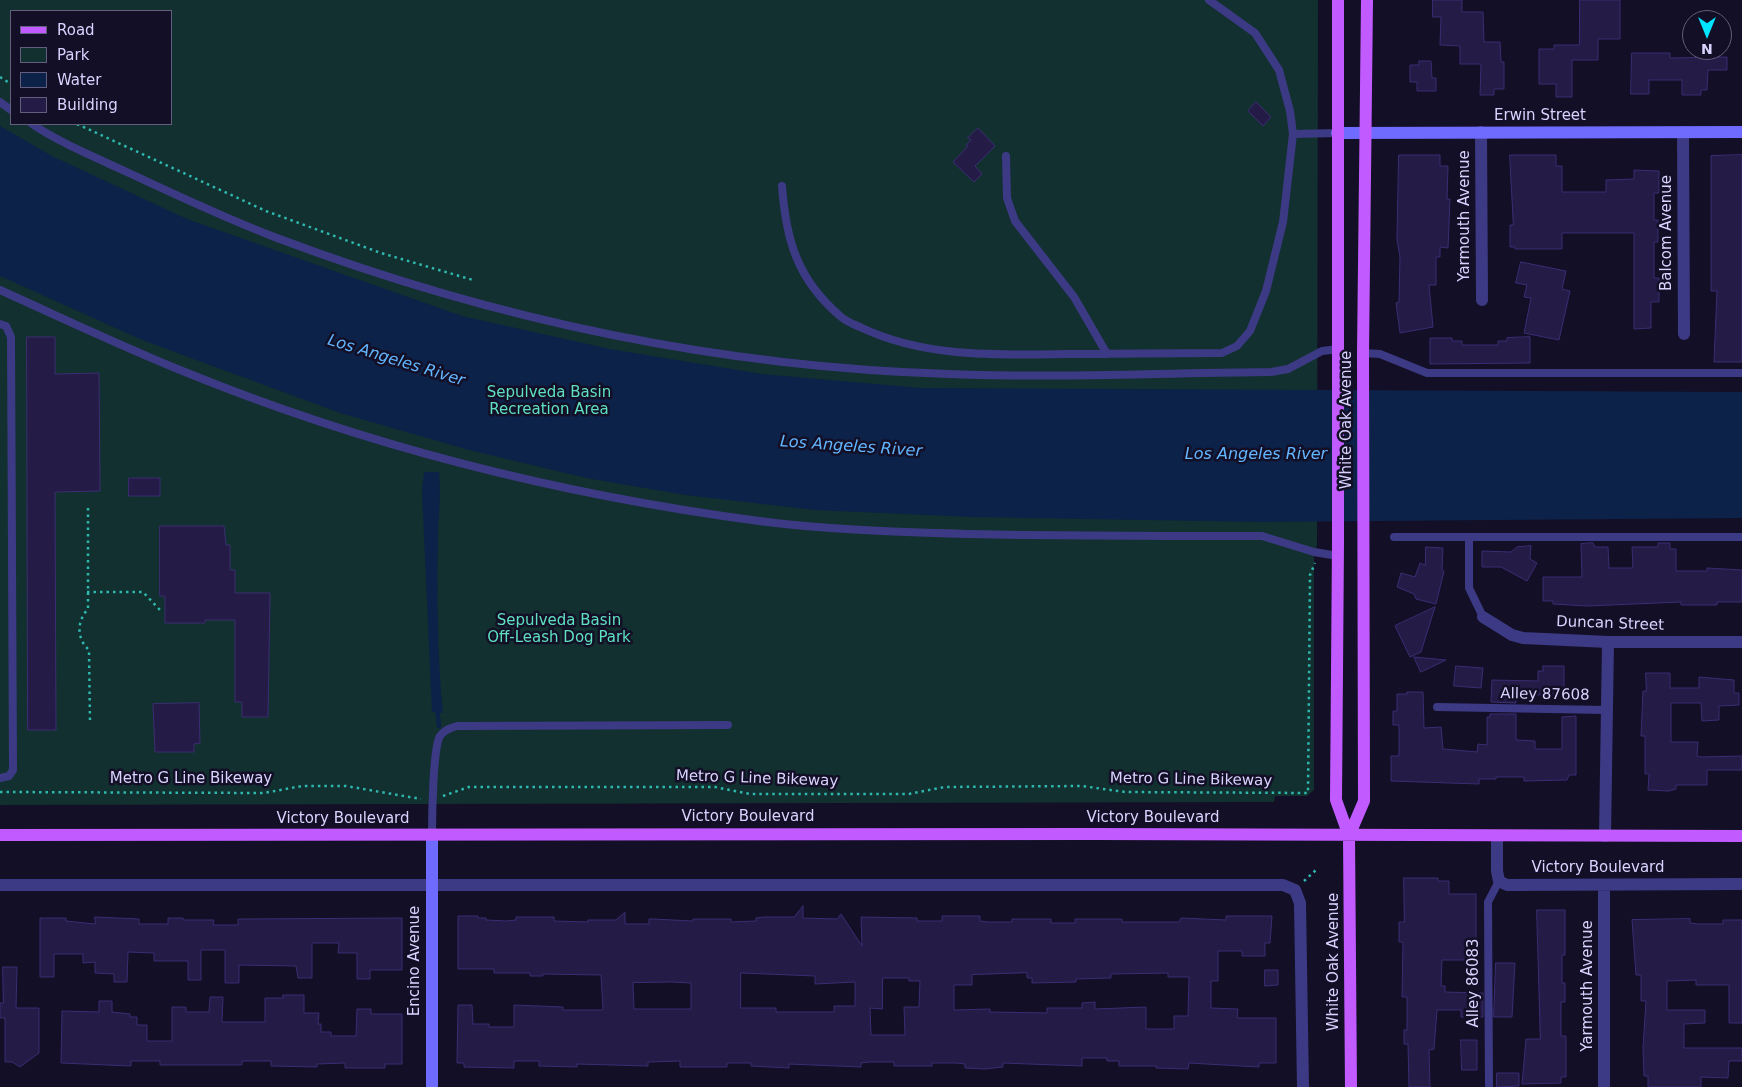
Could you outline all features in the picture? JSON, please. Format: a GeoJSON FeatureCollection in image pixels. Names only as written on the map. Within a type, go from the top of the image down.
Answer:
{"type":"FeatureCollection","features":[{"type":"Feature","properties":{"kind":"main road","name":"White Oak Avenue"},"geometry":{"type":"LineString","coordinates":[[1338,0],[1336,800],[1350,836],[1351,1087]]}},
{"type":"Feature","properties":{"kind":"main road","name":"White Oak Avenue"},"geometry":{"type":"LineString","coordinates":[[1350,836],[1364,800],[1363,353],[1367,0]]}},
{"type":"Feature","properties":{"kind":"main road","name":"Victory Boulevard"},"geometry":{"type":"LineString","coordinates":[[0,835],[1094,834],[1742,836]]}},
{"type":"Feature","properties":{"kind":"street","name":"Yarmouth Avenue"},"geometry":{"type":"LineString","coordinates":[[1481,132],[1482,300]]}},
{"type":"Feature","properties":{"kind":"street","name":"Balcom Avenue"},"geometry":{"type":"LineString","coordinates":[[1683,132],[1684,334]]}},
{"type":"Feature","properties":{"kind":"street","name":"Erwin Street"},"geometry":{"type":"LineString","coordinates":[[1338,133],[1742,132]]}},
{"type":"Feature","properties":{"kind":"street","name":"Duncan Street"},"geometry":{"type":"LineString","coordinates":[[1483,617],[1512,636],[1608,642],[1742,642]]}},
{"type":"Feature","properties":{"kind":"street"},"geometry":{"type":"LineString","coordinates":[[1605,836],[1605,710],[1608,642]]}},
{"type":"Feature","properties":{"kind":"street","name":"Encino Avenue"},"geometry":{"type":"LineString","coordinates":[[432,835],[432,1087]]}},
{"type":"Feature","properties":{"kind":"street"},"geometry":{"type":"LineString","coordinates":[[1497,836],[1497,871],[1499,881]]}},
{"type":"Feature","properties":{"kind":"street","name":"Victory Boulevard"},"geometry":{"type":"LineString","coordinates":[[1499,881],[1507,884],[1742,884]]}},
{"type":"Feature","properties":{"kind":"street"},"geometry":{"type":"LineString","coordinates":[[0,885],[1283,884],[1295,890],[1300,903],[1303,1087]]}},
{"type":"Feature","properties":{"kind":"street","name":"Yarmouth Avenue"},"geometry":{"type":"LineString","coordinates":[[1604,885],[1604,1087]]}},
{"type":"Feature","properties":{"kind":"lane"},"geometry":{"type":"LineString","coordinates":[[782,186],[784,218],[791,248],[807,280],[840,317],[883,338],[944,352],[1014,355],[1222,353],[1237,346],[1250,331],[1266,291],[1283,222],[1293,134],[1290,111],[1280,70],[1255,33],[1208,0]]}},
{"type":"Feature","properties":{"kind":"lane"},"geometry":{"type":"LineString","coordinates":[[34,125],[93,156],[227,218],[332,258],[465,300],[558,324],[654,344],[769,361],[950,374],[1271,372],[1288,369],[1322,350],[1338,349]]}},
{"type":"Feature","properties":{"kind":"lane"},"geometry":{"type":"LineString","coordinates":[[1293,134],[1338,133]]}},
{"type":"Feature","properties":{"kind":"lane"},"geometry":{"type":"LineString","coordinates":[[1006,156],[1007,198],[1014,221],[1074,297],[1107,354]]}},
{"type":"Feature","properties":{"kind":"lane"},"geometry":{"type":"LineString","coordinates":[[0,290],[185,372],[286,410],[384,441],[500,473],[610,497],[762,522],[899,532],[1262,536],[1314,552],[1338,556]]}},
{"type":"Feature","properties":{"kind":"lane"},"geometry":{"type":"LineString","coordinates":[[0,324],[6,326],[11,337],[13,770],[9,776],[0,778]]}},
{"type":"Feature","properties":{"kind":"lane"},"geometry":{"type":"LineString","coordinates":[[1363,353],[1380,354],[1427,373],[1742,373]]}},
{"type":"Feature","properties":{"kind":"lane"},"geometry":{"type":"LineString","coordinates":[[1394,537],[1742,537]]}},
{"type":"Feature","properties":{"kind":"lane"},"geometry":{"type":"LineString","coordinates":[[1469,538],[1469,588],[1483,617]]}},
{"type":"Feature","properties":{"kind":"lane","name":"Alley 87608"},"geometry":{"type":"LineString","coordinates":[[1438,707],[1605,710]]}},
{"type":"Feature","properties":{"kind":"lane"},"geometry":{"type":"LineString","coordinates":[[432,835],[432,799],[439,739],[445,731],[457,726],[728,725]]}},
{"type":"Feature","properties":{"kind":"lane","name":"Alley 86083"},"geometry":{"type":"LineString","coordinates":[[1489,1087],[1488,902],[1499,881]]}},
{"type":"Feature","properties":{"kind":"path"},"geometry":{"type":"LineString","coordinates":[[78,125],[266,211],[380,253],[473,280]]}},
{"type":"Feature","properties":{"kind":"path"},"geometry":{"type":"LineString","coordinates":[[88,508],[88,609],[82,615],[79,635],[83,644],[89,650],[90,722]]}},
{"type":"Feature","properties":{"kind":"path","name":"Metro G Line Bikeway"},"geometry":{"type":"LineString","coordinates":[[0,792],[264,793],[302,786],[346,786],[376,789],[414,799],[432,799],[469,787],[715,787],[750,794],[909,794],[945,787],[1082,786],[1125,792],[1308,793],[1310,575],[1314,564],[1321,560]]}},
{"type":"Feature","properties":{"kind":"path"},"geometry":{"type":"LineString","coordinates":[[88,592],[143,592],[160,610]]}},
{"type":"Feature","properties":{"kind":"green space","name":"Sepulveda Basin Recreation Area"},"geometry":{"type":"Polygon","coordinates":[[[0,0],[1318,0],[1317,545],[1314,556],[1314,790],[1307,796],[1275,796],[1274,802],[0,805],[0,0]]]}},
{"type":"Feature","properties":{"kind":"water","name":"Los Angeles River"},"geometry":{"type":"Polygon","coordinates":[[[0,126],[54,157],[187,219],[462,316],[610,349],[762,374],[921,388],[1742,392],[1742,518],[1261,522],[970,517],[814,510],[685,495],[586,478],[469,450],[340,413],[142,340],[0,276],[0,126]]]}},
{"type":"Feature","properties":{"kind":"water"},"geometry":{"type":"Polygon","coordinates":[[[424,472],[439,472],[438,623],[443,713],[432,712],[422,492],[424,472]]]}},
{"type":"Feature","properties":{"kind":"building"},"geometry":{"type":"Polygon","coordinates":[[[1433,0],[1462,0],[1462,12],[1483,12],[1484,42],[1500,42],[1501,62],[1504,62],[1504,89],[1494,89],[1494,95],[1480,95],[1481,64],[1460,64],[1460,46],[1440,45],[1441,17],[1433,17],[1433,0]]]}},
{"type":"Feature","properties":{"kind":"building"},"geometry":{"type":"Polygon","coordinates":[[[1580,0],[1620,0],[1620,39],[1598,39],[1598,60],[1572,60],[1572,97],[1556,97],[1556,84],[1539,84],[1539,49],[1554,49],[1554,45],[1579,45],[1580,0]]]}},
{"type":"Feature","properties":{"kind":"building"},"geometry":{"type":"Polygon","coordinates":[[[1632,53],[1670,53],[1670,58],[1682,58],[1682,60],[1727,60],[1727,70],[1708,70],[1707,90],[1701,90],[1701,95],[1682,95],[1682,80],[1649,80],[1649,94],[1631,94],[1632,53]]]}},
{"type":"Feature","properties":{"kind":"building"},"geometry":{"type":"Polygon","coordinates":[[[1419,61],[1431,61],[1432,78],[1436,78],[1436,91],[1417,91],[1417,82],[1410,82],[1410,65],[1419,65],[1419,61]]]}},
{"type":"Feature","properties":{"kind":"building"},"geometry":{"type":"Polygon","coordinates":[[[1256,102],[1271,117],[1263,126],[1248,111],[1256,102]]]}},
{"type":"Feature","properties":{"kind":"building"},"geometry":{"type":"Polygon","coordinates":[[[978,128],[995,146],[975,166],[982,174],[974,182],[953,162],[968,146],[966,145],[971,140],[968,138],[978,128]]]}},
{"type":"Feature","properties":{"kind":"building"},"geometry":{"type":"Polygon","coordinates":[[[1399,155],[1440,155],[1440,166],[1448,166],[1447,199],[1450,199],[1448,248],[1440,247],[1440,257],[1436,257],[1436,285],[1429,285],[1433,327],[1400,333],[1396,303],[1399,302],[1400,257],[1397,240],[1399,155]]]}},
{"type":"Feature","properties":{"kind":"building"},"geometry":{"type":"Polygon","coordinates":[[[1510,155],[1556,155],[1556,166],[1562,166],[1562,192],[1606,192],[1606,180],[1634,179],[1634,170],[1659,171],[1659,193],[1654,193],[1654,220],[1658,220],[1658,242],[1654,242],[1654,278],[1659,278],[1659,302],[1651,302],[1651,328],[1634,329],[1634,233],[1562,233],[1562,249],[1515,249],[1515,247],[1510,247],[1510,225],[1513,225],[1510,155]]]}},
{"type":"Feature","properties":{"kind":"building"},"geometry":{"type":"Polygon","coordinates":[[[1742,155],[1742,362],[1714,362],[1717,291],[1711,291],[1711,156],[1742,155]]]}},
{"type":"Feature","properties":{"kind":"building"},"geometry":{"type":"Polygon","coordinates":[[[1521,262],[1566,271],[1562,289],[1570,291],[1559,340],[1524,333],[1531,298],[1524,297],[1527,285],[1516,283],[1521,262]]]}},
{"type":"Feature","properties":{"kind":"building"},"geometry":{"type":"Polygon","coordinates":[[[27,337],[55,337],[55,374],[99,373],[100,491],[55,492],[56,730],[28,730],[27,337]]]}},
{"type":"Feature","properties":{"kind":"building"},"geometry":{"type":"Polygon","coordinates":[[[1530,337],[1530,363],[1430,364],[1430,338],[1452,338],[1452,341],[1462,341],[1462,345],[1498,345],[1498,341],[1507,341],[1507,338],[1530,337]]]}},
{"type":"Feature","properties":{"kind":"building"},"geometry":{"type":"Polygon","coordinates":[[[129,478],[160,478],[160,496],[129,496],[129,478]]]}},
{"type":"Feature","properties":{"kind":"building"},"geometry":{"type":"Polygon","coordinates":[[[160,526],[224,526],[226,545],[230,545],[230,570],[235,570],[235,593],[270,593],[268,717],[242,717],[242,702],[235,702],[235,620],[205,620],[205,623],[165,623],[165,596],[160,596],[160,526]]]}},
{"type":"Feature","properties":{"kind":"building"},"geometry":{"type":"Polygon","coordinates":[[[1593,543],[1595,547],[1608,547],[1609,568],[1633,568],[1632,547],[1658,547],[1658,543],[1670,543],[1670,549],[1676,549],[1676,571],[1707,571],[1707,568],[1742,570],[1742,602],[1717,602],[1717,605],[1681,605],[1681,602],[1587,606],[1553,604],[1553,601],[1543,601],[1543,577],[1582,577],[1581,544],[1593,543]]]}},
{"type":"Feature","properties":{"kind":"building"},"geometry":{"type":"Polygon","coordinates":[[[1531,546],[1530,559],[1537,563],[1527,581],[1501,567],[1482,567],[1482,551],[1511,552],[1517,547],[1531,546]]]}},
{"type":"Feature","properties":{"kind":"building"},"geometry":{"type":"Polygon","coordinates":[[[1426,547],[1443,548],[1442,570],[1444,571],[1436,604],[1416,599],[1414,594],[1397,587],[1401,573],[1415,577],[1420,563],[1425,565],[1426,547]]]}},
{"type":"Feature","properties":{"kind":"building"},"geometry":{"type":"Polygon","coordinates":[[[1435,607],[1421,652],[1410,657],[1395,626],[1435,607]]]}},
{"type":"Feature","properties":{"kind":"building"},"geometry":{"type":"Polygon","coordinates":[[[1414,657],[1446,660],[1421,672],[1414,657]]]}},
{"type":"Feature","properties":{"kind":"building"},"geometry":{"type":"Polygon","coordinates":[[[1456,666],[1483,668],[1481,688],[1454,686],[1456,666]]]}},
{"type":"Feature","properties":{"kind":"building"},"geometry":{"type":"Polygon","coordinates":[[[1543,666],[1564,666],[1564,695],[1527,695],[1527,697],[1516,697],[1516,703],[1491,702],[1492,680],[1538,681],[1538,671],[1543,671],[1543,666]]]}},
{"type":"Feature","properties":{"kind":"building"},"geometry":{"type":"Polygon","coordinates":[[[1646,673],[1670,673],[1670,688],[1699,688],[1699,677],[1734,680],[1734,693],[1739,693],[1739,705],[1719,706],[1719,720],[1702,721],[1701,703],[1671,703],[1671,742],[1698,742],[1697,756],[1701,757],[1742,756],[1742,770],[1707,770],[1707,785],[1676,785],[1676,789],[1669,791],[1648,790],[1649,774],[1645,774],[1645,736],[1641,736],[1643,691],[1646,691],[1646,673]]]}},
{"type":"Feature","properties":{"kind":"building"},"geometry":{"type":"Polygon","coordinates":[[[1407,692],[1423,692],[1424,728],[1441,727],[1443,749],[1477,752],[1478,744],[1487,745],[1487,717],[1490,717],[1490,714],[1516,714],[1516,740],[1535,741],[1535,749],[1562,749],[1562,717],[1576,716],[1576,775],[1569,775],[1567,780],[1524,781],[1524,777],[1496,777],[1496,779],[1479,779],[1479,784],[1391,781],[1391,756],[1399,756],[1399,725],[1393,725],[1393,711],[1397,711],[1397,694],[1407,694],[1407,692]]]}},
{"type":"Feature","properties":{"kind":"building"},"geometry":{"type":"Polygon","coordinates":[[[199,703],[200,743],[194,744],[194,752],[155,752],[153,704],[199,703]]]}},
{"type":"Feature","properties":{"kind":"building"},"geometry":{"type":"Polygon","coordinates":[[[1404,878],[1438,878],[1438,881],[1449,881],[1449,894],[1476,894],[1476,960],[1442,960],[1441,986],[1445,986],[1445,992],[1483,993],[1483,1017],[1461,1017],[1461,1010],[1437,1010],[1434,1049],[1429,1050],[1430,1087],[1409,1087],[1408,1044],[1404,1044],[1404,1030],[1407,1030],[1407,997],[1402,997],[1403,942],[1399,942],[1399,922],[1404,922],[1404,878]]]}},
{"type":"Feature","properties":{"kind":"building"},"geometry":{"type":"Polygon","coordinates":[[[803,906],[803,918],[837,919],[841,914],[862,946],[861,917],[917,918],[917,921],[942,921],[942,916],[980,916],[980,921],[988,922],[1012,922],[1012,919],[1051,919],[1051,923],[1075,923],[1075,919],[1122,919],[1122,922],[1179,922],[1181,918],[1226,920],[1226,916],[1272,916],[1270,943],[1265,943],[1265,956],[1242,956],[1242,951],[1218,951],[1218,981],[1211,981],[1211,1008],[1238,1009],[1237,1018],[1276,1018],[1276,1063],[1259,1063],[1259,1067],[1189,1063],[1188,1069],[1156,1068],[1156,1066],[1119,1066],[1119,1061],[1107,1061],[1107,1058],[1082,1058],[1082,1066],[1003,1063],[1003,1067],[985,1069],[965,1068],[965,1064],[957,1063],[932,1063],[932,1066],[894,1066],[894,1062],[861,1063],[861,1067],[789,1064],[789,1068],[751,1066],[751,1063],[727,1063],[727,1067],[680,1067],[680,1061],[648,1062],[648,1066],[577,1064],[577,1067],[539,1066],[539,1061],[514,1061],[514,1068],[464,1067],[464,1063],[457,1063],[458,1005],[472,1005],[473,1024],[489,1024],[489,1027],[514,1027],[514,1005],[563,1007],[563,1010],[603,1010],[601,975],[543,974],[543,976],[530,976],[530,973],[494,973],[494,969],[458,969],[458,916],[478,916],[478,918],[486,918],[486,920],[507,921],[516,920],[516,917],[554,917],[554,921],[588,922],[588,920],[616,920],[625,912],[625,924],[649,924],[649,919],[693,921],[693,919],[731,919],[731,922],[756,921],[756,918],[764,917],[794,917],[803,906]],[[741,973],[741,1008],[776,1008],[776,1012],[834,1012],[834,1006],[855,1006],[855,982],[815,984],[815,976],[741,973]],[[1027,973],[972,975],[972,985],[954,985],[954,1010],[990,1009],[990,1012],[1047,1013],[1047,1008],[1082,1008],[1082,1003],[1095,1002],[1095,1009],[1146,1007],[1146,1029],[1174,1029],[1174,1016],[1188,1016],[1189,977],[1168,977],[1168,973],[1111,974],[1111,978],[1076,979],[1076,982],[1032,983],[1032,978],[1027,978],[1027,973]],[[883,978],[882,1009],[870,1008],[871,1035],[905,1035],[904,1007],[919,1007],[920,981],[909,981],[909,978],[883,978]],[[633,983],[634,1009],[691,1009],[691,983],[633,983]]]}},
{"type":"Feature","properties":{"kind":"building"},"geometry":{"type":"Polygon","coordinates":[[[1537,910],[1565,910],[1565,955],[1562,955],[1562,983],[1565,983],[1565,1002],[1561,1002],[1561,1036],[1566,1036],[1566,1077],[1561,1077],[1561,1083],[1522,1084],[1526,1039],[1540,1039],[1537,910]]]}},
{"type":"Feature","properties":{"kind":"building"},"geometry":{"type":"Polygon","coordinates":[[[95,917],[139,919],[139,924],[168,924],[168,918],[214,920],[213,925],[238,925],[238,919],[402,918],[402,970],[370,970],[370,979],[357,979],[357,953],[338,953],[339,943],[312,943],[312,978],[298,978],[296,966],[239,965],[239,983],[225,983],[225,950],[201,950],[201,980],[188,980],[188,961],[154,961],[154,953],[128,952],[127,982],[114,982],[114,974],[95,973],[95,962],[83,963],[83,954],[54,954],[54,977],[40,977],[40,918],[66,918],[66,921],[95,924],[95,917]]]}},
{"type":"Feature","properties":{"kind":"building"},"geometry":{"type":"Polygon","coordinates":[[[1690,919],[1690,923],[1698,924],[1723,924],[1723,920],[1742,920],[1742,1023],[1729,1023],[1729,985],[1696,985],[1696,980],[1667,981],[1667,1010],[1705,1010],[1705,1023],[1684,1024],[1684,1048],[1742,1048],[1742,1061],[1729,1061],[1728,1078],[1701,1077],[1701,1087],[1648,1087],[1648,1076],[1644,1076],[1643,1048],[1646,1001],[1641,1001],[1641,975],[1636,975],[1632,920],[1690,919]]]}},
{"type":"Feature","properties":{"kind":"building"},"geometry":{"type":"Polygon","coordinates":[[[1496,963],[1515,963],[1512,1017],[1494,1017],[1496,963]]]}},
{"type":"Feature","properties":{"kind":"building"},"geometry":{"type":"Polygon","coordinates":[[[3,967],[17,967],[16,1008],[39,1008],[39,1053],[20,1067],[12,1062],[5,1062],[5,1018],[0,1018],[0,1003],[3,1003],[3,967]]]}},
{"type":"Feature","properties":{"kind":"building"},"geometry":{"type":"Polygon","coordinates":[[[1265,970],[1278,970],[1278,985],[1265,986],[1265,970]]]}},
{"type":"Feature","properties":{"kind":"building"},"geometry":{"type":"Polygon","coordinates":[[[283,995],[304,995],[304,1013],[319,1013],[318,1024],[321,1024],[321,1032],[331,1032],[331,1036],[356,1036],[357,1009],[371,1009],[371,1014],[402,1014],[402,1064],[385,1064],[385,1068],[345,1068],[345,1063],[317,1064],[317,1067],[271,1066],[271,1061],[242,1061],[242,1065],[160,1065],[160,1061],[131,1061],[131,1066],[61,1063],[62,1011],[99,1012],[99,1001],[112,1001],[112,1012],[130,1014],[130,1017],[137,1017],[137,1025],[147,1025],[147,1041],[172,1041],[172,1007],[186,1007],[186,1012],[209,1012],[210,997],[223,997],[222,1022],[265,1022],[265,998],[283,998],[283,995]]]}},
{"type":"Feature","properties":{"kind":"building"},"geometry":{"type":"Polygon","coordinates":[[[1461,1040],[1477,1040],[1477,1070],[1462,1070],[1461,1040]]]}},
{"type":"Feature","properties":{"kind":"building"},"geometry":{"type":"Polygon","coordinates":[[[1497,1073],[1519,1073],[1519,1086],[1497,1087],[1497,1073]]]}},
{"type":"Feature","properties":{"kind":"waterway"},"geometry":{"type":"LineString","coordinates":[[437,707],[439,726]]}},
{"type":"Feature","properties":{"kind":"park label","name":"Sepulveda Basin Off-Leash Dog Park"},"geometry":{"type":"Point","coordinates":[559,630]}}]}
